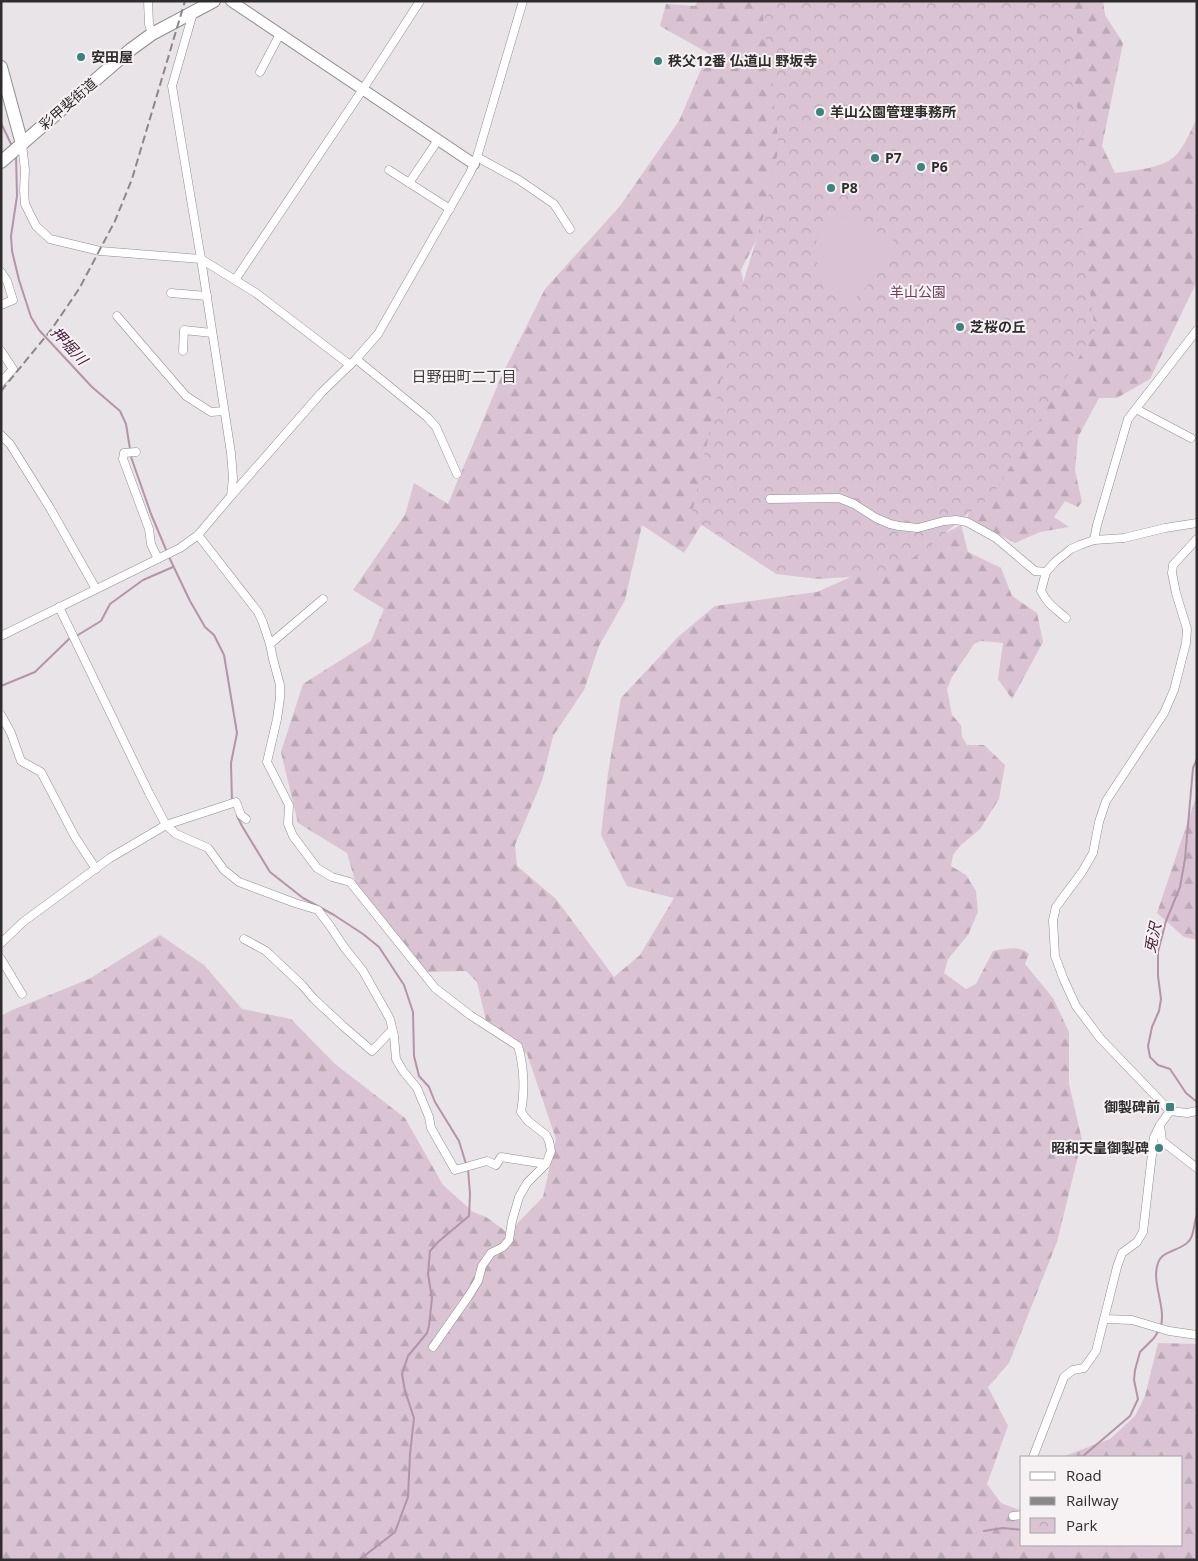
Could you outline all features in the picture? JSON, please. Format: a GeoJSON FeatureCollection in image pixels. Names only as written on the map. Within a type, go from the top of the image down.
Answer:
{"type":"FeatureCollection","features":[{"type":"Feature","properties":{"kind":"main road","name":"彩甲斐街道"},"geometry":{"type":"LineString","coordinates":[[1,162],[130,50],[152,34],[214,1]]}},
{"type":"Feature","properties":{"kind":"main road"},"geometry":{"type":"LineString","coordinates":[[1,67],[19,146]]}},
{"type":"Feature","properties":{"kind":"street"},"geometry":{"type":"LineString","coordinates":[[148,1],[148,24],[152,34]]}},
{"type":"Feature","properties":{"kind":"street"},"geometry":{"type":"LineString","coordinates":[[231,1],[438,140],[475,161],[519,180],[554,204],[570,229]]}},
{"type":"Feature","properties":{"kind":"street"},"geometry":{"type":"LineString","coordinates":[[234,280],[420,1]]}},
{"type":"Feature","properties":{"kind":"street"},"geometry":{"type":"LineString","coordinates":[[1,636],[180,548],[198,535],[322,392],[378,334],[450,209],[475,161],[523,1]]}},
{"type":"Feature","properties":{"kind":"street"},"geometry":{"type":"LineString","coordinates":[[193,13],[172,86],[231,453],[233,478],[231,496]]}},
{"type":"Feature","properties":{"kind":"street"},"geometry":{"type":"LineString","coordinates":[[260,72],[280,34]]}},
{"type":"Feature","properties":{"kind":"street"},"geometry":{"type":"LineString","coordinates":[[409,183],[438,140]]}},
{"type":"Feature","properties":{"kind":"street"},"geometry":{"type":"LineString","coordinates":[[19,146],[25,204],[36,226],[50,239],[100,251],[201,260],[256,293],[427,417],[436,427],[457,474]]}},
{"type":"Feature","properties":{"kind":"street"},"geometry":{"type":"LineString","coordinates":[[389,170],[450,209]]}},
{"type":"Feature","properties":{"kind":"street"},"geometry":{"type":"LineString","coordinates":[[1,272],[7,281],[13,300],[1,305]]}},
{"type":"Feature","properties":{"kind":"street"},"geometry":{"type":"LineString","coordinates":[[171,293],[207,296]]}},
{"type":"Feature","properties":{"kind":"street"},"geometry":{"type":"LineString","coordinates":[[117,316],[186,396],[211,412],[224,411]]}},
{"type":"Feature","properties":{"kind":"street"},"geometry":{"type":"LineString","coordinates":[[183,351],[184,330],[212,333]]}},
{"type":"Feature","properties":{"kind":"street"},"geometry":{"type":"LineString","coordinates":[[1094,540],[1128,419],[1194,340],[1197,330]]}},
{"type":"Feature","properties":{"kind":"street"},"geometry":{"type":"LineString","coordinates":[[1,351],[13,370],[1,382]]}},
{"type":"Feature","properties":{"kind":"street"},"geometry":{"type":"LineString","coordinates":[[1136,410],[1191,438]]}},
{"type":"Feature","properties":{"kind":"street"},"geometry":{"type":"LineString","coordinates":[[1,435],[10,444],[20,460],[96,589]]}},
{"type":"Feature","properties":{"kind":"street"},"geometry":{"type":"LineString","coordinates":[[135,452],[126,453],[123,458],[149,529],[151,544],[158,559]]}},
{"type":"Feature","properties":{"kind":"street"},"geometry":{"type":"LineString","coordinates":[[770,499],[839,498],[854,504],[876,518],[899,526],[918,528],[944,521],[956,520],[967,522],[996,538],[1035,571],[1046,572]]}},
{"type":"Feature","properties":{"kind":"street"},"geometry":{"type":"LineString","coordinates":[[1066,618],[1048,604],[1041,591],[1046,572],[1071,549],[1094,540],[1124,538],[1165,528],[1197,523]]}},
{"type":"Feature","properties":{"kind":"street"},"geometry":{"type":"LineString","coordinates":[[198,535],[258,612],[270,644],[280,685],[280,698],[267,762],[289,805],[288,824],[293,836],[317,868],[332,877],[350,882],[435,988],[470,1016],[518,1046],[522,1057],[524,1098],[521,1112],[528,1121],[546,1135],[549,1141],[551,1151],[546,1164],[527,1183],[519,1197],[509,1240],[503,1247],[491,1253],[482,1266],[478,1281],[433,1347]]}},
{"type":"Feature","properties":{"kind":"street"},"geometry":{"type":"LineString","coordinates":[[1197,539],[1172,565],[1174,588],[1187,629],[1186,643],[1174,690],[1164,713],[1106,801],[1099,822],[1093,852],[1082,872],[1056,907],[1053,920],[1055,956],[1064,980],[1076,1006],[1100,1038],[1170,1111],[1187,1113],[1197,1111]]}},
{"type":"Feature","properties":{"kind":"street"},"geometry":{"type":"LineString","coordinates":[[270,644],[323,599]]}},
{"type":"Feature","properties":{"kind":"street"},"geometry":{"type":"LineString","coordinates":[[59,607],[166,826],[176,834],[208,848],[224,870],[239,882],[318,910],[364,972],[390,1019],[396,1058],[403,1071],[417,1088],[429,1117],[431,1128],[455,1170],[487,1161],[496,1165],[501,1157],[546,1164]]}},
{"type":"Feature","properties":{"kind":"street"},"geometry":{"type":"LineString","coordinates":[[1,715],[11,733],[21,761],[41,772],[75,837],[96,869]]}},
{"type":"Feature","properties":{"kind":"street"},"geometry":{"type":"LineString","coordinates":[[1,943],[23,922],[110,858],[166,826],[236,802],[241,815],[246,819]]}},
{"type":"Feature","properties":{"kind":"street"},"geometry":{"type":"LineString","coordinates":[[244,939],[266,951],[328,1013],[372,1051],[392,1030]]}},
{"type":"Feature","properties":{"kind":"street"},"geometry":{"type":"LineString","coordinates":[[1,959],[22,994]]}},
{"type":"Feature","properties":{"kind":"street"},"geometry":{"type":"LineString","coordinates":[[1033,1456],[1064,1377],[1074,1370],[1084,1368],[1096,1351],[1122,1253],[1137,1242],[1143,1232],[1154,1137],[1170,1111]]}},
{"type":"Feature","properties":{"kind":"street"},"geometry":{"type":"LineString","coordinates":[[1160,1125],[1162,1141],[1197,1168]]}},
{"type":"Feature","properties":{"kind":"street"},"geometry":{"type":"LineString","coordinates":[[1105,1319],[1132,1320],[1169,1331],[1197,1336]]}},
{"type":"Feature","properties":{"kind":"street"},"geometry":{"type":"LineString","coordinates":[[1013,1516],[1020,1515]]}},
{"type":"Feature","properties":{"kind":"green space"},"geometry":{"type":"Polygon","coordinates":[[[698,1],[791,1],[808,88],[760,233],[741,270],[759,359],[706,517],[684,553],[642,525],[625,600],[599,646],[584,690],[553,736],[542,781],[515,845],[517,866],[556,899],[614,977],[640,955],[674,898],[627,886],[601,835],[608,773],[621,698],[678,637],[715,606],[817,592],[920,546],[961,525],[968,552],[1001,568],[1012,596],[1037,613],[1043,642],[1012,699],[998,679],[1003,643],[981,641],[974,644],[952,677],[947,689],[952,715],[961,725],[962,737],[967,745],[984,745],[1005,765],[999,799],[980,829],[961,845],[953,855],[951,866],[966,875],[976,891],[978,912],[968,935],[948,959],[944,973],[966,989],[976,984],[993,951],[1021,949],[1029,954],[1025,964],[1053,998],[1069,1032],[1069,1084],[1082,1140],[1057,1242],[1009,1363],[988,1387],[1008,1426],[987,1484],[1001,1503],[1020,1510],[1020,1546],[1183,1546],[1183,1456],[1065,1456],[1110,1439],[1135,1416],[1145,1396],[1158,1343],[1197,1344],[1197,1560],[1,1560],[1,1016],[89,979],[160,935],[204,965],[242,1009],[291,1019],[335,1064],[405,1118],[443,1185],[473,1212],[486,1217],[508,1233],[543,1197],[556,1139],[527,1054],[488,1029],[477,982],[466,971],[421,972],[356,884],[347,853],[298,823],[281,752],[303,684],[371,641],[384,609],[353,590],[405,515],[414,483],[448,504],[501,377],[545,289],[620,206],[679,121],[708,53],[660,26],[666,4],[695,6],[698,1]]]}},
{"type":"Feature","properties":{"kind":"green space","name":"羊山公園"},"geometry":{"type":"Polygon","coordinates":[[[761,1],[1068,1],[1074,14],[1073,19],[1077,29],[1077,39],[1070,55],[1070,72],[1088,160],[1082,228],[1095,332],[991,497],[919,555],[877,575],[818,579],[776,574],[691,518],[738,299],[765,212],[779,146],[761,1]]]}},
{"type":"Feature","properties":{"kind":"green space"},"geometry":{"type":"Polygon","coordinates":[[[1064,1],[1103,1],[1105,15],[1123,43],[1102,146],[1115,173],[1158,166],[1172,158],[1183,145],[1197,118],[1197,281],[1150,379],[1117,398],[1099,398],[1078,437],[1075,470],[1082,502],[1078,507],[1065,501],[1054,517],[1069,527],[1040,532],[1015,543],[967,518],[999,446],[1064,1]]]}},
{"type":"Feature","properties":{"kind":"green space"},"geometry":{"type":"Polygon","coordinates":[[[829,209],[893,239],[896,255],[848,306],[827,285],[817,262],[817,236],[829,209]]]}},
{"type":"Feature","properties":{"kind":"green space"},"geometry":{"type":"Polygon","coordinates":[[[1197,794],[1197,940],[1184,937],[1157,913],[1197,794]]]}},
{"type":"Feature","properties":{"kind":"waterway","name":"押堀川"},"geometry":{"type":"LineString","coordinates":[[1,123],[12,146]]}},
{"type":"Feature","properties":{"kind":"waterway","name":"押堀川"},"geometry":{"type":"LineString","coordinates":[[16,155],[17,196],[11,236],[12,251],[31,317],[39,330],[92,387],[120,411],[126,424],[130,449]]}},
{"type":"Feature","properties":{"kind":"waterway","name":"押堀川"},"geometry":{"type":"LineString","coordinates":[[130,454],[151,514],[167,552]]}},
{"type":"Feature","properties":{"kind":"waterway"},"geometry":{"type":"LineString","coordinates":[[169,557],[190,601],[205,627],[214,635],[224,655],[237,733],[231,763],[232,802]]}},
{"type":"Feature","properties":{"kind":"waterway"},"geometry":{"type":"LineString","coordinates":[[78,635],[101,621],[110,604],[143,580],[173,567]]}},
{"type":"Feature","properties":{"kind":"waterway"},"geometry":{"type":"LineString","coordinates":[[1,686],[35,672],[69,639]]}},
{"type":"Feature","properties":{"kind":"waterway","name":"兎沢"},"geometry":{"type":"LineString","coordinates":[[1197,759],[1193,768],[1185,859],[1180,887],[1166,921],[1158,952],[1158,976],[1161,999],[1148,1046],[1150,1057],[1158,1065],[1170,1069],[1186,1093],[1197,1102]]}},
{"type":"Feature","properties":{"kind":"waterway"},"geometry":{"type":"LineString","coordinates":[[237,816],[270,872],[303,898],[334,915],[379,947],[404,985],[413,1012],[414,1056],[419,1076],[429,1087],[435,1102],[459,1141],[466,1164]]}},
{"type":"Feature","properties":{"kind":"waterway"},"geometry":{"type":"LineString","coordinates":[[359,1560],[395,1532],[408,1497],[414,1418],[405,1391],[402,1374],[408,1356],[427,1333],[429,1326],[432,1298],[428,1274],[430,1251],[469,1216],[468,1169]]}},
{"type":"Feature","properties":{"kind":"waterway"},"geometry":{"type":"LineString","coordinates":[[1161,1326],[1162,1310],[1156,1278],[1158,1263],[1163,1255],[1189,1241],[1197,1215]]}},
{"type":"Feature","properties":{"kind":"waterway"},"geometry":{"type":"LineString","coordinates":[[1083,1456],[1130,1416],[1138,1399],[1134,1380],[1140,1352],[1159,1330]]}},
{"type":"Feature","properties":{"kind":"waterway"},"geometry":{"type":"LineString","coordinates":[[984,1531],[1003,1528],[1020,1530]]}},
{"type":"Feature","properties":{"kind":"railway"},"geometry":{"type":"LineString","coordinates":[[1,391],[51,330],[79,289],[115,221],[132,179],[185,1]]}},
{"type":"Feature","properties":{"kind":"place","name":"安田屋"},"geometry":{"type":"Point","coordinates":[81,57]}},
{"type":"Feature","properties":{"kind":"place","name":"秩父12番 仏道山 野坂寺"},"geometry":{"type":"Point","coordinates":[658,61]}},
{"type":"Feature","properties":{"kind":"place","name":"羊山公園管理事務所"},"geometry":{"type":"Point","coordinates":[820,112]}},
{"type":"Feature","properties":{"kind":"place","name":"P7"},"geometry":{"type":"Point","coordinates":[875,158]}},
{"type":"Feature","properties":{"kind":"place","name":"P6"},"geometry":{"type":"Point","coordinates":[921,167]}},
{"type":"Feature","properties":{"kind":"place","name":"P8"},"geometry":{"type":"Point","coordinates":[831,188]}},
{"type":"Feature","properties":{"kind":"place","name":"芝桜の丘"},"geometry":{"type":"Point","coordinates":[960,327]}},
{"type":"Feature","properties":{"kind":"place","name":"御製碑前"},"geometry":{"type":"Point","coordinates":[1170,1107]}},
{"type":"Feature","properties":{"kind":"place","name":"昭和天皇御製碑"},"geometry":{"type":"Point","coordinates":[1159,1148]}},
{"type":"Feature","properties":{"kind":"district","name":"日野田町二丁目"},"geometry":{"type":"Point","coordinates":[464,377]}}]}
